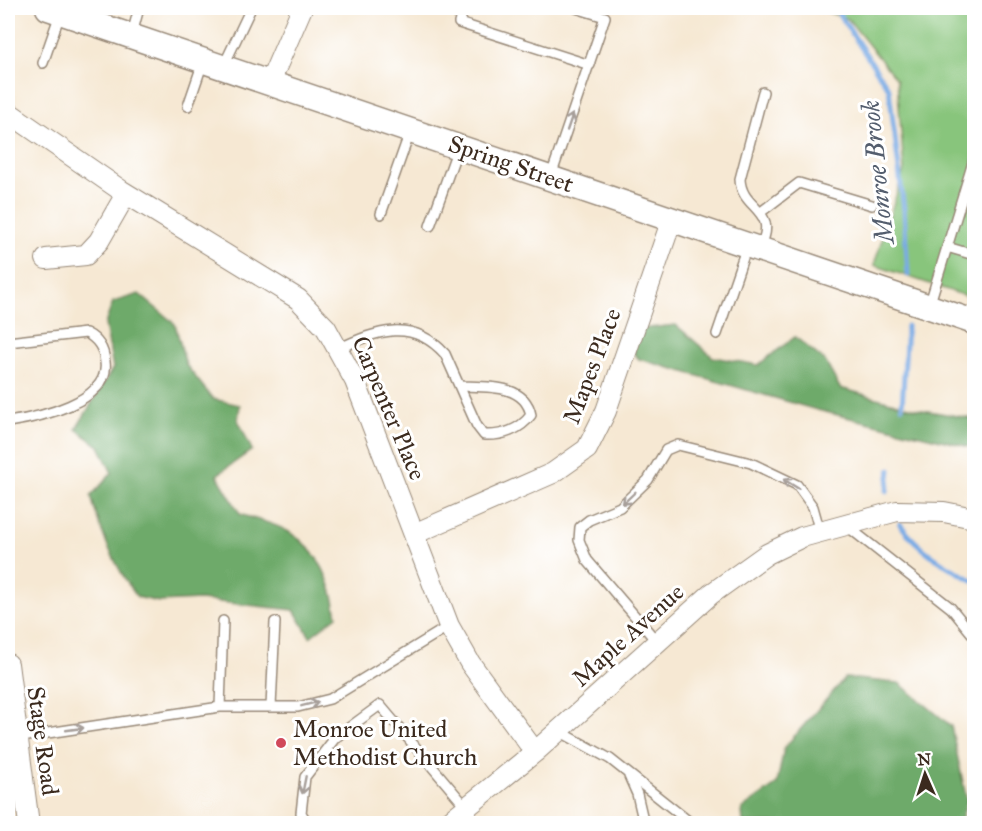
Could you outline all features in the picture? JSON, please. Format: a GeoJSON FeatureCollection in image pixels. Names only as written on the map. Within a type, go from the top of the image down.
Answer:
{"type":"FeatureCollection","features":[{"type":"Feature","properties":{"kind":"street"},"geometry":{"type":"LineString","coordinates":[[270,82],[302,8]]}},
{"type":"Feature","properties":{"kind":"street","name":"Spring Street"},"geometry":{"type":"LineString","coordinates":[[54,10],[93,18],[131,35],[975,322]]}},
{"type":"Feature","properties":{"kind":"street","name":"Carpenter Place"},"geometry":{"type":"LineString","coordinates":[[8,112],[126,194],[298,299],[326,328],[355,381],[449,626],[470,663],[535,752]]}},
{"type":"Feature","properties":{"kind":"street"},"geometry":{"type":"LineString","coordinates":[[45,259],[87,255],[99,241],[126,194]]}},
{"type":"Feature","properties":{"kind":"street","name":"Mapes Place"},"geometry":{"type":"LineString","coordinates":[[414,534],[552,473],[566,466],[587,449],[606,411],[672,219]]}},
{"type":"Feature","properties":{"kind":"street","name":"Maple Avenue"},"geometry":{"type":"LineString","coordinates":[[446,824],[535,752],[658,644],[711,594],[767,554],[820,532],[864,518],[897,511],[944,512],[975,518]]}},
{"type":"Feature","properties":{"kind":"street","name":"Stage Road"},"geometry":{"type":"LineString","coordinates":[[8,664],[12,738],[29,824]]}},
{"type":"Feature","properties":{"kind":"lane"},"geometry":{"type":"LineString","coordinates":[[131,35],[139,8]]}},
{"type":"Feature","properties":{"kind":"lane"},"geometry":{"type":"LineString","coordinates":[[188,106],[251,8]]}},
{"type":"Feature","properties":{"kind":"lane"},"geometry":{"type":"LineString","coordinates":[[464,8],[459,23],[590,65]]}},
{"type":"Feature","properties":{"kind":"lane"},"geometry":{"type":"LineString","coordinates":[[551,178],[605,17],[576,8]]}},
{"type":"Feature","properties":{"kind":"lane"},"geometry":{"type":"LineString","coordinates":[[43,63],[54,10]]}},
{"type":"Feature","properties":{"kind":"lane"},"geometry":{"type":"LineString","coordinates":[[717,334],[753,247],[766,229],[761,212],[743,192],[740,179],[763,92]]}},
{"type":"Feature","properties":{"kind":"lane"},"geometry":{"type":"LineString","coordinates":[[381,214],[411,129]]}},
{"type":"Feature","properties":{"kind":"lane"},"geometry":{"type":"LineString","coordinates":[[430,226],[459,146]]}},
{"type":"Feature","properties":{"kind":"lane"},"geometry":{"type":"LineString","coordinates":[[928,306],[974,165]]}},
{"type":"Feature","properties":{"kind":"lane"},"geometry":{"type":"LineString","coordinates":[[761,212],[799,183],[872,205]]}},
{"type":"Feature","properties":{"kind":"lane"},"geometry":{"type":"LineString","coordinates":[[947,247],[975,255]]}},
{"type":"Feature","properties":{"kind":"lane"},"geometry":{"type":"LineString","coordinates":[[338,349],[383,330],[395,329],[410,333],[438,346],[445,354],[477,426],[484,435],[495,436],[509,432],[525,423],[531,415],[529,405],[523,397],[510,391],[494,387],[460,386]]}},
{"type":"Feature","properties":{"kind":"lane"},"geometry":{"type":"LineString","coordinates":[[8,342],[86,333],[96,338],[101,347],[106,368],[103,380],[91,393],[63,409],[35,418],[8,422]]}},
{"type":"Feature","properties":{"kind":"lane"},"geometry":{"type":"LineString","coordinates":[[658,644],[587,560],[579,540],[580,527],[589,520],[620,507],[648,480],[666,450],[678,445],[751,463],[797,485],[813,507],[820,532]]}},
{"type":"Feature","properties":{"kind":"lane"},"geometry":{"type":"LineString","coordinates":[[845,524],[951,608],[975,636]]}},
{"type":"Feature","properties":{"kind":"lane"},"geometry":{"type":"LineString","coordinates":[[220,707],[224,621]]}},
{"type":"Feature","properties":{"kind":"lane"},"geometry":{"type":"LineString","coordinates":[[271,707],[275,622]]}},
{"type":"Feature","properties":{"kind":"lane"},"geometry":{"type":"LineString","coordinates":[[12,738],[220,707],[298,707],[330,699],[449,626]]}},
{"type":"Feature","properties":{"kind":"lane"},"geometry":{"type":"LineString","coordinates":[[308,824],[301,813],[304,777],[335,738],[380,705],[467,808]]}},
{"type":"Feature","properties":{"kind":"lane"},"geometry":{"type":"LineString","coordinates":[[559,731],[610,759],[692,824]]}},
{"type":"Feature","properties":{"kind":"lane"},"geometry":{"type":"LineString","coordinates":[[628,774],[637,794],[644,824]]}},
{"type":"Feature","properties":{"kind":"green space"},"geometry":{"type":"Polygon","coordinates":[[[815,8],[974,8],[974,299],[874,265],[904,170],[897,80],[848,19],[815,8]]]}},
{"type":"Feature","properties":{"kind":"green space"},"geometry":{"type":"Polygon","coordinates":[[[139,294],[175,324],[186,365],[213,399],[240,405],[238,420],[252,450],[217,475],[240,514],[289,532],[309,548],[323,568],[332,591],[337,616],[310,637],[294,610],[200,600],[159,602],[137,597],[115,561],[99,523],[91,496],[112,473],[99,446],[76,429],[113,368],[105,324],[113,302],[139,294]]]}},
{"type":"Feature","properties":{"kind":"green space"},"geometry":{"type":"Polygon","coordinates":[[[676,325],[713,357],[758,365],[795,337],[825,361],[840,388],[917,409],[974,419],[974,448],[817,410],[639,359],[633,352],[640,329],[676,325]]]}},
{"type":"Feature","properties":{"kind":"green space"},"geometry":{"type":"Polygon","coordinates":[[[845,678],[899,683],[951,726],[967,801],[960,823],[743,823],[742,809],[777,784],[784,748],[845,678]]]}},
{"type":"Feature","properties":{"kind":"waterway","name":"Monroe Brook"},"geometry":{"type":"LineString","coordinates":[[835,8],[889,89],[904,210],[908,275]]}},
{"type":"Feature","properties":{"kind":"waterway","name":"Monroe Brook"},"geometry":{"type":"LineString","coordinates":[[902,407],[907,326]]}},
{"type":"Feature","properties":{"kind":"waterway","name":"Monroe Brook"},"geometry":{"type":"LineString","coordinates":[[887,491],[890,470]]}},
{"type":"Feature","properties":{"kind":"waterway","name":"Monroe Brook"},"geometry":{"type":"LineString","coordinates":[[900,524],[924,550],[974,581]]}},
{"type":"Feature","properties":{"kind":"place","name":"Monroe United Methodist Church"},"geometry":{"type":"Point","coordinates":[281,743]}}]}
